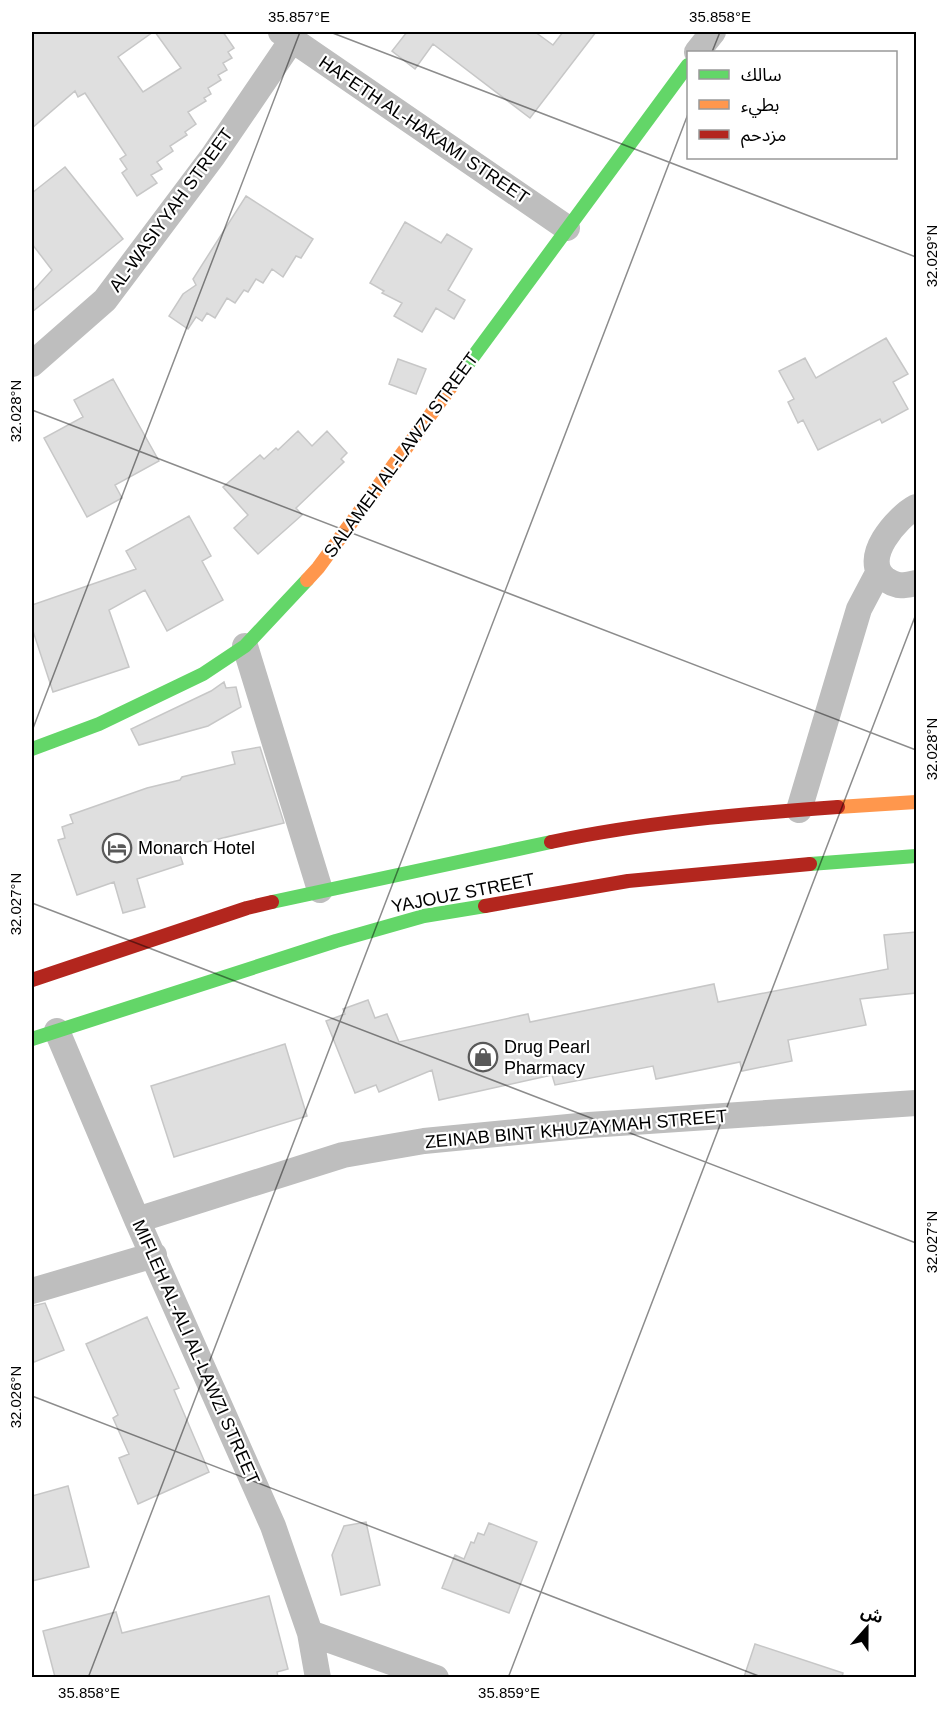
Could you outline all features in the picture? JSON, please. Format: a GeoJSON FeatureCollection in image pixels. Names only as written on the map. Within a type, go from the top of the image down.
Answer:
{"type":"FeatureCollection","features":[{"type":"Feature","properties":{"kind":"main road","name":"SALAMEH AL-LAWZI STREET"},"geometry":{"type":"LineString","coordinates":[[32,749],[99,724],[203,674],[245,646],[318,568],[687,66]]}},
{"type":"Feature","properties":{"kind":"main road","name":"YAJOUZ STREET"},"geometry":{"type":"LineString","coordinates":[[32,980],[247,908],[320,890],[586,834],[728,815],[916,802]]}},
{"type":"Feature","properties":{"kind":"main road","name":"YAJOUZ STREET"},"geometry":{"type":"LineString","coordinates":[[32,1039],[336,941],[424,916],[628,881],[916,856]]}},
{"type":"Feature","properties":{"kind":"street"},"geometry":{"type":"LineString","coordinates":[[699,51],[713,32]]}},
{"type":"Feature","properties":{"kind":"street","name":"HAFETH AL-HAKAMI STREET"},"geometry":{"type":"LineString","coordinates":[[287,36],[567,228]]}},
{"type":"Feature","properties":{"kind":"street","name":"AL-WASIYYAH STREET"},"geometry":{"type":"LineString","coordinates":[[32,364],[105,300],[213,156],[287,36]]}},
{"type":"Feature","properties":{"kind":"street"},"geometry":{"type":"LineString","coordinates":[[916,507],[903,516],[889,531],[877,555],[876,564],[878,573],[887,581],[898,585],[916,583]]}},
{"type":"Feature","properties":{"kind":"street"},"geometry":{"type":"LineString","coordinates":[[799,810],[859,609],[878,573]]}},
{"type":"Feature","properties":{"kind":"street"},"geometry":{"type":"LineString","coordinates":[[245,646],[320,890]]}},
{"type":"Feature","properties":{"kind":"street","name":"MIFLEH AL-ALI AL-LAWZI STREET"},"geometry":{"type":"LineString","coordinates":[[57,1031],[137,1220],[273,1526],[310,1633],[318,1677]]}},
{"type":"Feature","properties":{"kind":"street","name":"ZEINAB BINT KHUZAYMAH STREET"},"geometry":{"type":"LineString","coordinates":[[137,1220],[343,1155],[424,1141],[577,1126],[916,1103]]}},
{"type":"Feature","properties":{"kind":"street"},"geometry":{"type":"LineString","coordinates":[[32,1291],[154,1255]]}},
{"type":"Feature","properties":{"kind":"street"},"geometry":{"type":"LineString","coordinates":[[310,1633],[436,1677]]}},
{"type":"Feature","properties":{"kind":"building"},"geometry":{"type":"Polygon","coordinates":[[[32,32],[153,32],[118,57],[143,92],[181,68],[155,32],[223,32],[234,48],[228,52],[232,58],[223,63],[227,70],[218,75],[221,80],[208,88],[211,94],[204,98],[206,101],[188,112],[196,124],[185,132],[187,135],[170,146],[173,151],[157,162],[162,169],[151,175],[157,183],[137,196],[122,173],[127,169],[120,159],[126,155],[85,93],[78,97],[75,91],[32,128],[32,32]]]}},
{"type":"Feature","properties":{"kind":"building"},"geometry":{"type":"Polygon","coordinates":[[[407,32],[535,32],[553,45],[563,32],[596,32],[530,118],[433,44],[415,69],[392,51],[407,32]]]}},
{"type":"Feature","properties":{"kind":"building"},"geometry":{"type":"Polygon","coordinates":[[[65,167],[123,239],[32,312],[32,292],[52,270],[32,244],[32,193],[65,167]]]}},
{"type":"Feature","properties":{"kind":"building"},"geometry":{"type":"Polygon","coordinates":[[[246,196],[313,239],[301,258],[296,256],[283,277],[272,269],[263,283],[256,279],[248,292],[244,290],[235,303],[227,298],[215,318],[207,313],[202,321],[196,317],[188,329],[169,316],[183,294],[196,285],[193,279],[246,196]]]}},
{"type":"Feature","properties":{"kind":"building"},"geometry":{"type":"Polygon","coordinates":[[[405,222],[441,243],[447,234],[472,249],[448,290],[465,300],[454,319],[436,308],[422,332],[394,316],[402,303],[382,293],[384,291],[370,283],[405,222]]]}},
{"type":"Feature","properties":{"kind":"building"},"geometry":{"type":"Polygon","coordinates":[[[886,338],[908,374],[893,382],[908,409],[882,423],[880,419],[818,450],[803,420],[798,423],[788,402],[794,399],[779,371],[805,358],[816,378],[886,338]]]}},
{"type":"Feature","properties":{"kind":"building"},"geometry":{"type":"Polygon","coordinates":[[[398,359],[426,369],[416,394],[389,384],[398,359]]]}},
{"type":"Feature","properties":{"kind":"building"},"geometry":{"type":"Polygon","coordinates":[[[113,379],[159,461],[115,485],[122,498],[87,517],[44,438],[83,417],[74,400],[113,379]]]}},
{"type":"Feature","properties":{"kind":"building"},"geometry":{"type":"Polygon","coordinates":[[[298,431],[312,446],[327,431],[347,453],[341,459],[344,462],[296,508],[302,515],[258,554],[234,528],[248,515],[223,487],[260,455],[264,459],[276,448],[278,450],[298,431]]]}},
{"type":"Feature","properties":{"kind":"building"},"geometry":{"type":"Polygon","coordinates":[[[189,516],[211,556],[202,561],[223,600],[167,631],[145,590],[109,610],[129,667],[53,692],[32,628],[32,605],[136,569],[126,551],[189,516]]]}},
{"type":"Feature","properties":{"kind":"building"},"geometry":{"type":"Polygon","coordinates":[[[224,682],[226,688],[236,687],[241,707],[208,726],[139,745],[131,729],[211,691],[224,682]]]}},
{"type":"Feature","properties":{"kind":"building"},"geometry":{"type":"Polygon","coordinates":[[[260,747],[284,823],[178,849],[183,864],[137,879],[145,907],[123,913],[114,882],[77,895],[58,840],[65,838],[62,827],[73,823],[70,815],[147,788],[180,780],[182,777],[235,764],[232,752],[260,747]]]}},
{"type":"Feature","properties":{"kind":"building"},"geometry":{"type":"Polygon","coordinates":[[[916,932],[916,993],[860,999],[866,1025],[788,1040],[792,1061],[742,1071],[740,1062],[656,1079],[653,1066],[555,1085],[552,1075],[439,1100],[432,1070],[379,1092],[376,1085],[355,1093],[326,1021],[345,1014],[343,1009],[368,1000],[375,1018],[387,1014],[399,1042],[528,1014],[530,1022],[714,984],[718,1002],[888,969],[884,935],[916,932]]]}},
{"type":"Feature","properties":{"kind":"building"},"geometry":{"type":"Polygon","coordinates":[[[285,1044],[307,1116],[174,1157],[151,1086],[285,1044]]]}},
{"type":"Feature","properties":{"kind":"building"},"geometry":{"type":"Polygon","coordinates":[[[45,1303],[64,1350],[32,1363],[32,1306],[45,1303]]]}},
{"type":"Feature","properties":{"kind":"building"},"geometry":{"type":"Polygon","coordinates":[[[147,1317],[179,1388],[174,1390],[209,1472],[138,1504],[119,1458],[129,1454],[113,1418],[118,1415],[86,1344],[147,1317]]]}},
{"type":"Feature","properties":{"kind":"building"},"geometry":{"type":"Polygon","coordinates":[[[68,1486],[89,1567],[32,1581],[32,1496],[68,1486]]]}},
{"type":"Feature","properties":{"kind":"building"},"geometry":{"type":"Polygon","coordinates":[[[366,1522],[380,1585],[341,1595],[332,1555],[344,1526],[366,1522]]]}},
{"type":"Feature","properties":{"kind":"building"},"geometry":{"type":"Polygon","coordinates":[[[489,1523],[537,1542],[509,1613],[442,1588],[455,1555],[464,1559],[471,1542],[474,1543],[478,1533],[484,1535],[489,1523]]]}},
{"type":"Feature","properties":{"kind":"building"},"geometry":{"type":"Polygon","coordinates":[[[269,1596],[288,1669],[277,1672],[278,1677],[55,1677],[43,1631],[116,1612],[122,1633],[269,1596]]]}},
{"type":"Feature","properties":{"kind":"building"},"geometry":{"type":"Polygon","coordinates":[[[755,1644],[843,1673],[842,1677],[744,1677],[755,1644]]]}},
{"type":"Feature","properties":{"kind":"traffic: fast"},"geometry":{"type":"LineString","coordinates":[[456,380],[687,66]]}},
{"type":"Feature","properties":{"kind":"traffic: fast"},"geometry":{"type":"LineString","coordinates":[[32,749],[99,724],[203,674],[245,646],[307,580]]}},
{"type":"Feature","properties":{"kind":"traffic: fast"},"geometry":{"type":"LineString","coordinates":[[272,902],[551,842]]}},
{"type":"Feature","properties":{"kind":"traffic: fast"},"geometry":{"type":"LineString","coordinates":[[810,864],[916,856]]}},
{"type":"Feature","properties":{"kind":"traffic: fast"},"geometry":{"type":"LineString","coordinates":[[32,1039],[336,941],[424,916],[485,906]]}},
{"type":"Feature","properties":{"kind":"traffic: slow"},"geometry":{"type":"LineString","coordinates":[[307,580],[456,380]]}},
{"type":"Feature","properties":{"kind":"traffic: slow"},"geometry":{"type":"LineString","coordinates":[[838,807],[916,802]]}},
{"type":"Feature","properties":{"kind":"traffic: jam"},"geometry":{"type":"LineString","coordinates":[[551,842],[658,824],[838,807]]}},
{"type":"Feature","properties":{"kind":"traffic: jam"},"geometry":{"type":"LineString","coordinates":[[485,906],[628,881],[810,864]]}},
{"type":"Feature","properties":{"kind":"traffic: jam"},"geometry":{"type":"LineString","coordinates":[[32,980],[247,908],[272,902]]}},
{"type":"Feature","properties":{"kind":"place","name":"Monarch Hotel"},"geometry":{"type":"Point","coordinates":[117,848]}},
{"type":"Feature","properties":{"kind":"place","name":"Drug Pearl Pharmacy"},"geometry":{"type":"Point","coordinates":[483,1057]}}]}
